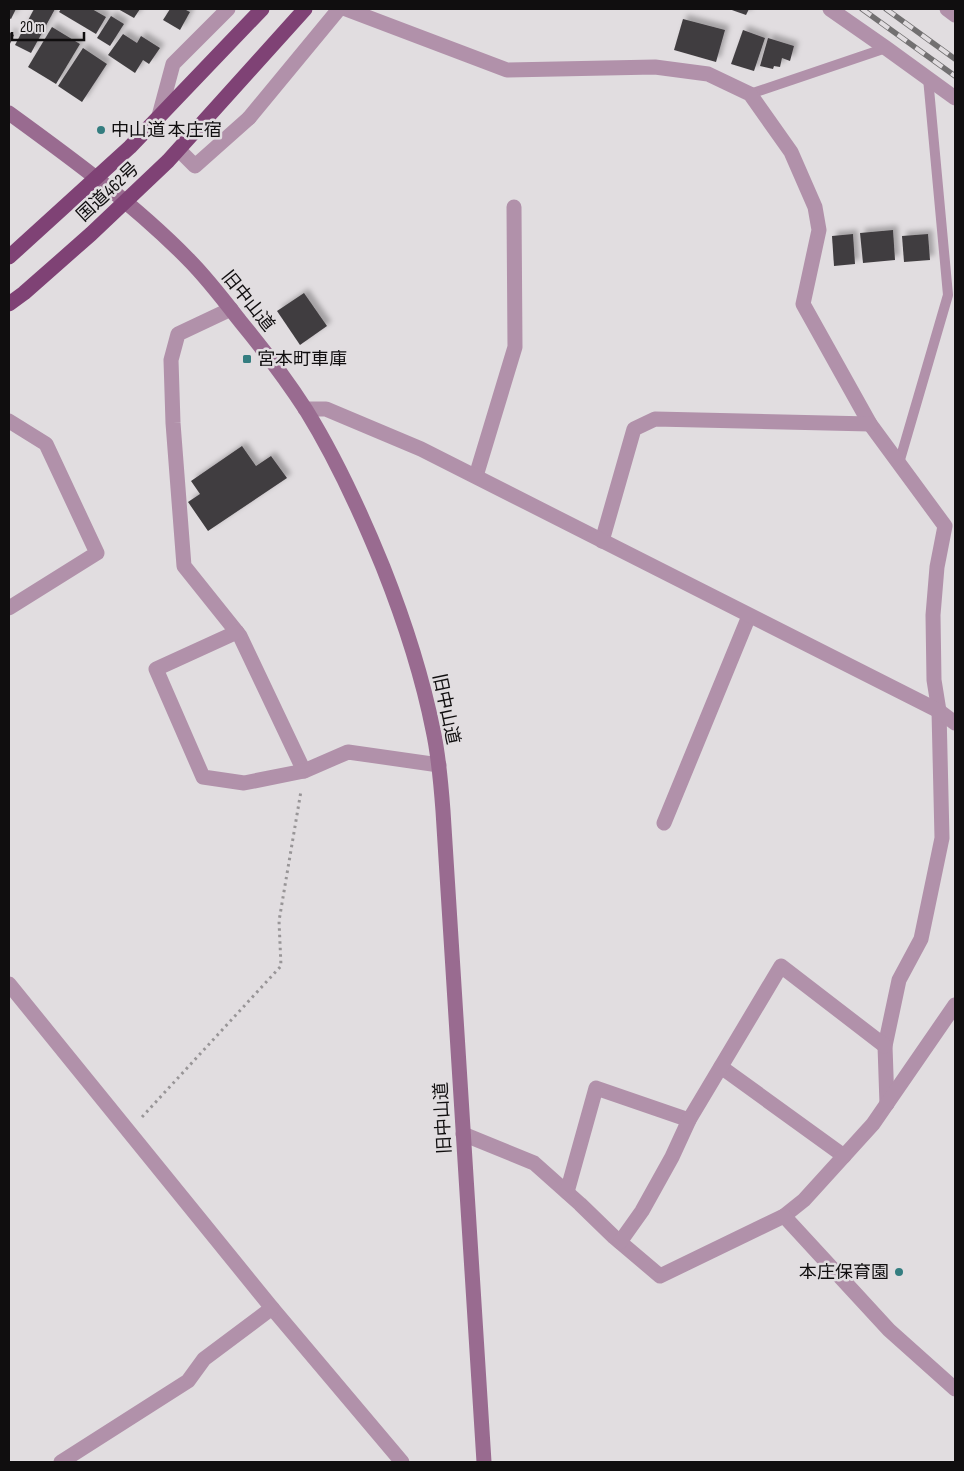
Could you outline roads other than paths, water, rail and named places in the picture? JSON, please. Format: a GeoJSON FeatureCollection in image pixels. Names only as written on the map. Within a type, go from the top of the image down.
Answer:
{"type":"FeatureCollection","features":[{"type":"Feature","properties":{"kind":"highway","name":"国道462号"},"geometry":{"type":"LineString","coordinates":[[9,257],[130,146],[262,9]]}},
{"type":"Feature","properties":{"kind":"highway","name":"国道462号"},"geometry":{"type":"LineString","coordinates":[[9,304],[24,293],[126,202],[179,150],[304,9]]}},
{"type":"Feature","properties":{"kind":"main road","name":"旧中山道"},"geometry":{"type":"LineString","coordinates":[[9,114],[96,178],[168,239],[189,260],[263,350],[305,409],[338,466],[370,534],[397,604],[418,668],[433,730],[439,765],[484,1462]]}},
{"type":"Feature","properties":{"kind":"street"},"geometry":{"type":"LineString","coordinates":[[159,116],[173,64],[228,9]]}},
{"type":"Feature","properties":{"kind":"street"},"geometry":{"type":"LineString","coordinates":[[179,150],[195,166],[249,118],[339,9]]}},
{"type":"Feature","properties":{"kind":"street"},"geometry":{"type":"LineString","coordinates":[[346,9],[507,70],[654,67],[708,74],[750,94],[791,152],[815,207],[819,230],[803,304],[870,424],[899,463],[950,524],[937,567],[933,616],[934,680],[939,711],[942,838],[921,939],[899,980],[885,1046],[887,1104]]}},
{"type":"Feature","properties":{"kind":"street"},"geometry":{"type":"LineString","coordinates":[[830,9],[955,98]]}},
{"type":"Feature","properties":{"kind":"street"},"geometry":{"type":"LineString","coordinates":[[947,9],[955,15]]}},
{"type":"Feature","properties":{"kind":"street"},"geometry":{"type":"LineString","coordinates":[[476,476],[515,347],[514,207]]}},
{"type":"Feature","properties":{"kind":"street"},"geometry":{"type":"LineString","coordinates":[[231,310],[178,334],[171,360],[173,423],[184,566],[240,636],[304,771]]}},
{"type":"Feature","properties":{"kind":"street"},"geometry":{"type":"LineString","coordinates":[[305,409],[326,410],[421,448],[939,711],[955,723]]}},
{"type":"Feature","properties":{"kind":"street"},"geometry":{"type":"LineString","coordinates":[[602,541],[634,429],[655,419],[870,424]]}},
{"type":"Feature","properties":{"kind":"street"},"geometry":{"type":"LineString","coordinates":[[9,421],[46,444],[97,553],[9,608]]}},
{"type":"Feature","properties":{"kind":"street"},"geometry":{"type":"LineString","coordinates":[[664,823],[749,616]]}},
{"type":"Feature","properties":{"kind":"street"},"geometry":{"type":"LineString","coordinates":[[237,632],[156,669],[203,777],[244,783],[304,771],[348,752],[439,765]]}},
{"type":"Feature","properties":{"kind":"street"},"geometry":{"type":"LineString","coordinates":[[620,1242],[642,1212],[672,1157],[689,1120],[782,966],[885,1046]]}},
{"type":"Feature","properties":{"kind":"street"},"geometry":{"type":"LineString","coordinates":[[9,984],[272,1308],[402,1462]]}},
{"type":"Feature","properties":{"kind":"street"},"geometry":{"type":"LineString","coordinates":[[463,1134],[534,1163],[660,1276],[784,1216],[804,1200],[873,1124],[950,1021],[955,1005]]}},
{"type":"Feature","properties":{"kind":"street"},"geometry":{"type":"LineString","coordinates":[[721,1067],[844,1156]]}},
{"type":"Feature","properties":{"kind":"street"},"geometry":{"type":"LineString","coordinates":[[567,1192],[596,1088],[689,1120]]}},
{"type":"Feature","properties":{"kind":"street"},"geometry":{"type":"LineString","coordinates":[[784,1216],[889,1330],[955,1389]]}},
{"type":"Feature","properties":{"kind":"street"},"geometry":{"type":"LineString","coordinates":[[61,1462],[188,1381],[204,1358],[272,1308]]}},
{"type":"Feature","properties":{"kind":"lane"},"geometry":{"type":"LineString","coordinates":[[750,94],[886,48]]}},
{"type":"Feature","properties":{"kind":"lane"},"geometry":{"type":"LineString","coordinates":[[899,463],[948,295],[928,78]]}},
{"type":"Feature","properties":{"kind":"railway"},"geometry":{"type":"LineString","coordinates":[[862,9],[955,76]]}},
{"type":"Feature","properties":{"kind":"railway"},"geometry":{"type":"LineString","coordinates":[[886,9],[955,59]]}},
{"type":"Feature","properties":{"kind":"place","name":"中山道 本庄宿"},"geometry":{"type":"Point","coordinates":[101,130]}},
{"type":"Feature","properties":{"kind":"place","name":"宮本町車庫"},"geometry":{"type":"Point","coordinates":[247,359]}},
{"type":"Feature","properties":{"kind":"place","name":"本庄保育園"},"geometry":{"type":"Point","coordinates":[899,1272]}}]}
